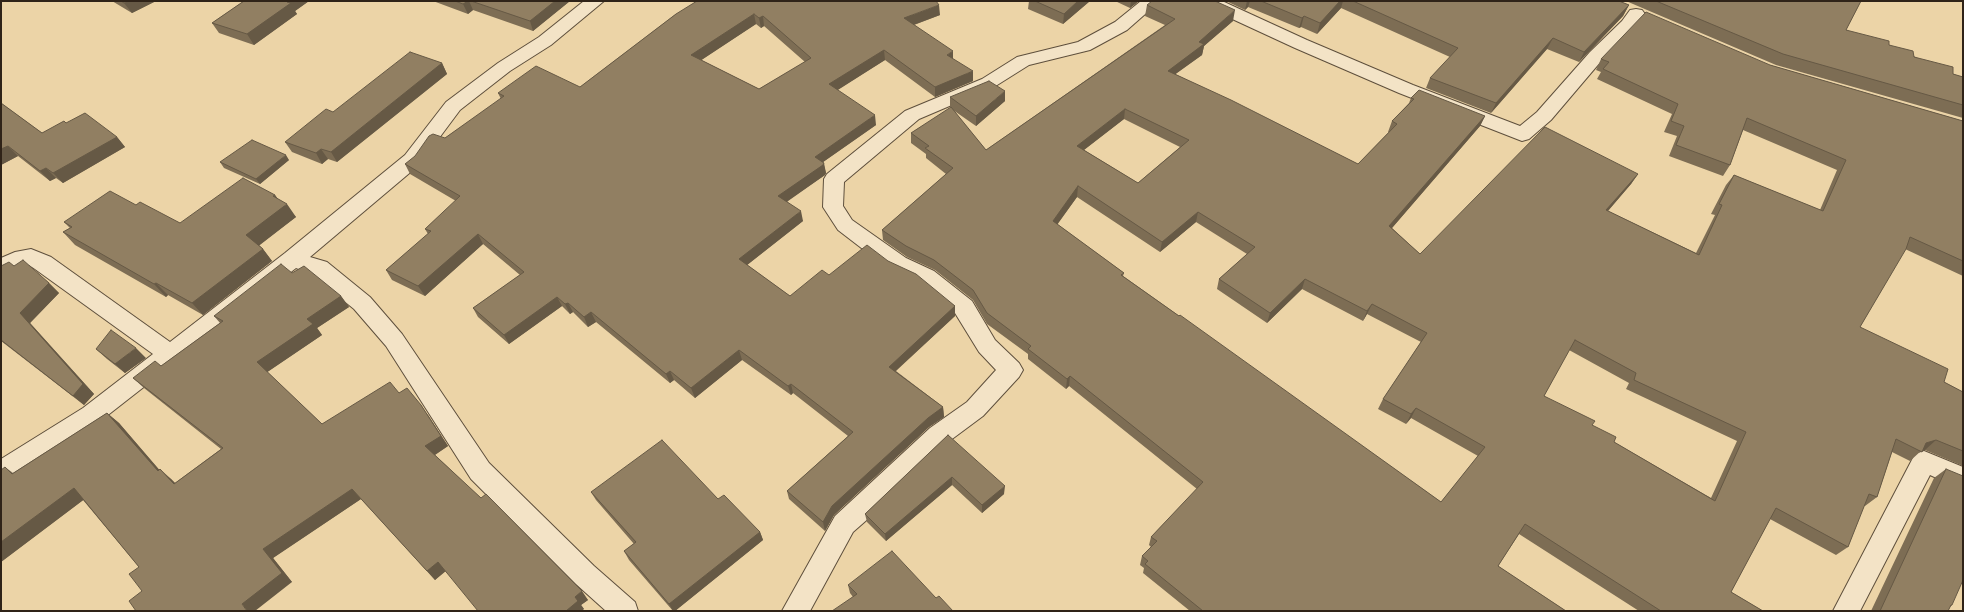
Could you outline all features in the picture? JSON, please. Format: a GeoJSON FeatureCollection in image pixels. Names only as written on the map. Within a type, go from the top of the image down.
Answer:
{"type":"FeatureCollection","features":[{"type":"Feature","properties":{"kind":"street"},"geometry":{"type":"LineString","coordinates":[[1,472],[91,415],[293,259],[412,160],[453,106],[504,66],[546,41],[595,1]]}},
{"type":"Feature","properties":{"kind":"street"},"geometry":{"type":"LineString","coordinates":[[795,611],[844,524],[878,495],[939,435],[976,409],[1011,370],[987,346],[964,307],[939,289],[926,277],[898,264],[845,225],[833,206],[834,179],[912,115],[950,100],[988,82],[1023,61],[1084,46],[1121,26],[1151,1]]}},
{"type":"Feature","properties":{"kind":"street"},"geometry":{"type":"LineString","coordinates":[[1208,1],[1301,44],[1406,89],[1522,134],[1544,116],[1596,56],[1628,25],[1636,14]]}},
{"type":"Feature","properties":{"kind":"street"},"geometry":{"type":"LineString","coordinates":[[1,266],[15,260],[31,257],[37,260],[170,354]]}},
{"type":"Feature","properties":{"kind":"street"},"geometry":{"type":"LineString","coordinates":[[293,259],[319,268],[362,303],[394,340],[480,471],[579,569],[625,611]]}},
{"type":"Feature","properties":{"kind":"street"},"geometry":{"type":"LineString","coordinates":[[1846,611],[1924,462],[1963,479]]}},
{"type":"Feature","properties":{"kind":"building"},"geometry":{"type":"Polygon","coordinates":[[[244,1],[289,1],[287,2],[291,3],[247,34],[212,23],[244,1]]]}},
{"type":"Feature","properties":{"kind":"building"},"geometry":{"type":"Polygon","coordinates":[[[455,1],[468,1],[463,4],[455,1]]]}},
{"type":"Feature","properties":{"kind":"building"},"geometry":{"type":"Polygon","coordinates":[[[471,1],[555,1],[530,21],[471,1]]]}},
{"type":"Feature","properties":{"kind":"building"},"geometry":{"type":"Polygon","coordinates":[[[697,1],[936,1],[939,5],[904,18],[953,51],[947,55],[973,71],[935,87],[884,50],[829,84],[875,115],[815,157],[824,163],[823,165],[778,196],[801,211],[739,259],[790,296],[822,270],[829,275],[867,245],[888,261],[916,274],[955,306],[889,367],[943,407],[928,418],[832,506],[823,522],[787,491],[853,432],[791,384],[788,386],[739,350],[691,388],[670,371],[666,374],[591,312],[584,317],[568,303],[565,304],[557,297],[504,335],[473,308],[524,272],[478,234],[418,286],[386,270],[431,231],[425,229],[460,196],[405,164],[415,156],[429,136],[433,134],[445,138],[504,96],[498,93],[536,66],[580,87],[676,14],[697,1]],[[754,14],[691,55],[759,89],[811,58],[763,16],[759,18],[754,14]]]}},
{"type":"Feature","properties":{"kind":"building"},"geometry":{"type":"Polygon","coordinates":[[[1035,1],[1078,1],[1064,14],[1035,1]]]}},
{"type":"Feature","properties":{"kind":"building"},"geometry":{"type":"Polygon","coordinates":[[[1152,1],[1215,1],[1235,10],[1199,42],[1204,44],[1168,71],[1231,100],[1358,164],[1397,124],[1392,121],[1414,99],[1411,98],[1419,90],[1485,116],[1389,226],[1420,254],[1545,127],[1638,174],[1606,210],[1699,255],[1722,205],[1719,204],[1734,175],[1823,211],[1846,160],[1747,118],[1730,165],[1676,145],[1684,126],[1671,121],[1678,104],[1603,69],[1609,62],[1601,59],[1646,12],[1770,65],[1963,121],[1963,261],[1910,237],[1906,249],[1860,327],[1948,369],[1944,382],[1963,392],[1963,451],[1936,440],[1926,443],[1922,452],[1896,439],[1877,497],[1869,494],[1848,547],[1776,508],[1731,592],[1763,611],[1661,611],[1525,524],[1498,566],[1566,611],[1203,611],[1145,564],[1148,561],[1142,556],[1157,541],[1151,537],[1203,482],[1070,376],[1067,379],[1028,349],[1031,346],[987,313],[973,290],[934,260],[906,246],[882,230],[953,168],[925,148],[929,146],[911,133],[951,107],[986,150],[1175,19],[1147,5],[1152,1]],[[1125,109],[1077,146],[1138,183],[1189,140],[1125,109]],[[1078,186],[1053,221],[1124,273],[1121,275],[1179,316],[1180,315],[1441,502],[1485,447],[1416,408],[1411,414],[1383,399],[1427,333],[1372,304],[1367,311],[1305,279],[1270,313],[1219,279],[1255,247],[1198,212],[1162,242],[1078,186]],[[1575,340],[1544,396],[1595,421],[1592,425],[1616,437],[1614,442],[1715,501],[1746,432],[1634,380],[1636,373],[1575,340]]]}},
{"type":"Feature","properties":{"kind":"building"},"geometry":{"type":"Polygon","coordinates":[[[1261,1],[1340,1],[1320,23],[1304,16],[1302,18],[1261,1]]]}},
{"type":"Feature","properties":{"kind":"building"},"geometry":{"type":"Polygon","coordinates":[[[1353,1],[1619,1],[1629,5],[1584,52],[1553,38],[1496,103],[1430,78],[1458,48],[1353,1]]]}},
{"type":"Feature","properties":{"kind":"building"},"geometry":{"type":"Polygon","coordinates":[[[1656,1],[1861,1],[1846,30],[1889,41],[1889,45],[1913,51],[1914,57],[1953,67],[1953,74],[1963,77],[1963,105],[1783,54],[1656,1]]]}},
{"type":"Feature","properties":{"kind":"building"},"geometry":{"type":"Polygon","coordinates":[[[410,52],[442,63],[331,152],[321,149],[316,153],[285,142],[326,109],[333,112],[410,52]]]}},
{"type":"Feature","properties":{"kind":"building"},"geometry":{"type":"Polygon","coordinates":[[[989,81],[1005,91],[976,116],[950,97],[989,81]]]}},
{"type":"Feature","properties":{"kind":"building"},"geometry":{"type":"Polygon","coordinates":[[[1,103],[42,133],[64,121],[66,123],[85,113],[117,137],[53,173],[46,168],[40,171],[8,146],[1,149],[1,103]]]}},
{"type":"Feature","properties":{"kind":"building"},"geometry":{"type":"Polygon","coordinates":[[[252,140],[286,155],[256,179],[220,162],[252,140]]]}},
{"type":"Feature","properties":{"kind":"building"},"geometry":{"type":"Polygon","coordinates":[[[243,178],[275,195],[273,196],[287,204],[246,235],[263,249],[192,303],[156,283],[154,284],[63,232],[72,227],[64,222],[110,191],[136,205],[140,202],[180,223],[243,178]]]}},
{"type":"Feature","properties":{"kind":"building"},"geometry":{"type":"Polygon","coordinates":[[[23,260],[49,283],[20,313],[83,384],[73,396],[1,340],[1,266],[9,262],[14,266],[23,260]]]}},
{"type":"Feature","properties":{"kind":"building"},"geometry":{"type":"Polygon","coordinates":[[[281,264],[292,273],[304,266],[341,296],[307,319],[313,324],[257,362],[322,424],[390,382],[399,393],[407,388],[421,405],[441,436],[425,446],[481,498],[486,494],[582,591],[575,597],[578,601],[566,611],[478,611],[438,562],[427,571],[352,489],[263,549],[282,573],[242,604],[247,611],[136,611],[129,601],[142,591],[129,574],[139,567],[74,488],[1,542],[1,470],[5,467],[12,474],[107,413],[158,471],[160,469],[174,484],[223,448],[133,378],[155,361],[161,366],[223,321],[214,316],[281,264]]]}},
{"type":"Feature","properties":{"kind":"building"},"geometry":{"type":"Polygon","coordinates":[[[111,330],[136,348],[115,364],[96,349],[111,330]]]}},
{"type":"Feature","properties":{"kind":"building"},"geometry":{"type":"Polygon","coordinates":[[[948,435],[1005,486],[982,505],[952,477],[885,534],[865,514],[948,435]]]}},
{"type":"Feature","properties":{"kind":"building"},"geometry":{"type":"Polygon","coordinates":[[[662,440],[718,499],[724,495],[760,532],[669,604],[624,551],[636,542],[591,492],[662,440]]]}},
{"type":"Feature","properties":{"kind":"building"},"geometry":{"type":"Polygon","coordinates":[[[1946,469],[1963,476],[1963,580],[1952,605],[1948,611],[1880,611],[1946,469]]]}},
{"type":"Feature","properties":{"kind":"building"},"geometry":{"type":"Polygon","coordinates":[[[892,551],[936,598],[939,596],[953,611],[832,611],[857,594],[848,585],[892,551]]]}}]}
